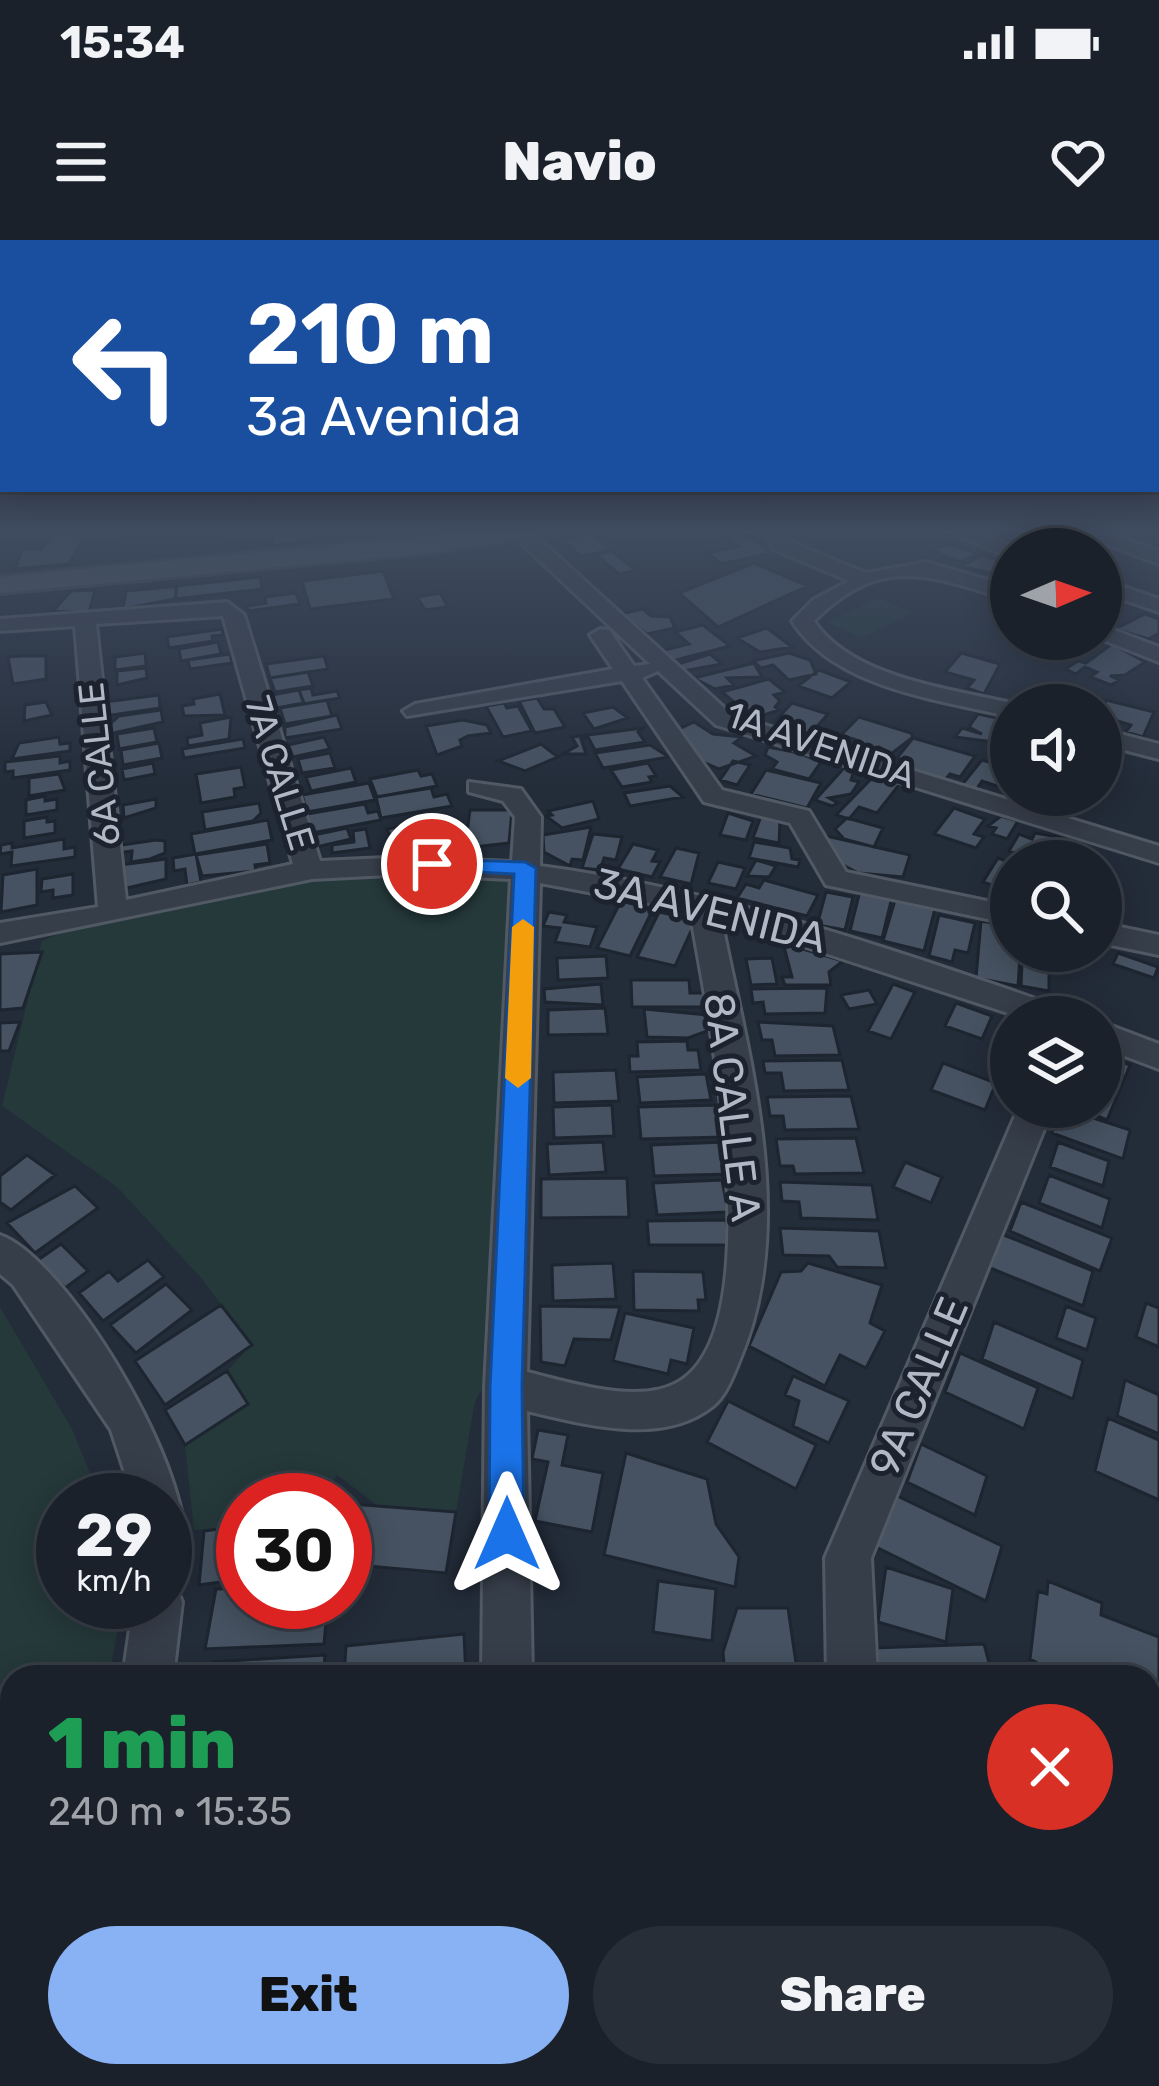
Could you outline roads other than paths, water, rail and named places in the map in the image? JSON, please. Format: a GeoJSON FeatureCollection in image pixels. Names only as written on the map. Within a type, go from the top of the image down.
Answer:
{"type":"FeatureCollection","features":[{"type":"Feature","properties":{"kind":"street","name":"7A CALLE"},"geometry":{"type":"LineString","coordinates":[[85,618],[111,616]]}},
{"type":"Feature","properties":{"kind":"street","name":"7A CALLE"},"geometry":{"type":"LineString","coordinates":[[233,616],[309,870]]}},
{"type":"Feature","properties":{"kind":"street"},"geometry":{"type":"LineString","coordinates":[[586,616],[619,640],[630,673],[713,796],[800,817],[836,879],[990,911]]}},
{"type":"Feature","properties":{"kind":"street","name":"1A AVENIDA"},"geometry":{"type":"LineString","coordinates":[[604,616],[619,640],[661,667],[724,720],[1159,855]]}},
{"type":"Feature","properties":{"kind":"street"},"geometry":{"type":"LineString","coordinates":[[809,616],[805,629],[834,655],[854,665],[990,704]]}},
{"type":"Feature","properties":{"kind":"street"},"geometry":{"type":"LineString","coordinates":[[0,625],[85,618]]}},
{"type":"Feature","properties":{"kind":"street","name":"6A CALLE"},"geometry":{"type":"LineString","coordinates":[[85,618],[113,911]]}},
{"type":"Feature","properties":{"kind":"street"},"geometry":{"type":"LineString","coordinates":[[1122,640],[1159,655]]}},
{"type":"Feature","properties":{"kind":"street"},"geometry":{"type":"LineString","coordinates":[[415,711],[661,667]]}},
{"type":"Feature","properties":{"kind":"street"},"geometry":{"type":"LineString","coordinates":[[662,721],[713,711]]}},
{"type":"Feature","properties":{"kind":"street"},"geometry":{"type":"LineString","coordinates":[[1122,742],[1159,752]]}},
{"type":"Feature","properties":{"kind":"street"},"geometry":{"type":"LineString","coordinates":[[478,787],[512,795],[528,817],[506,1387],[507,1665]]}},
{"type":"Feature","properties":{"kind":"street","name":"3A AVENIDA"},"geometry":{"type":"LineString","coordinates":[[0,933],[309,870],[432,864],[525,868],[704,903],[839,942],[994,996]]}},
{"type":"Feature","properties":{"kind":"street","name":"8A CALLE A"},"geometry":{"type":"LineString","coordinates":[[506,1387],[597,1405],[652,1409],[698,1393],[732,1340],[749,1239],[736,1094],[704,903]]}},
{"type":"Feature","properties":{"kind":"street"},"geometry":{"type":"LineString","coordinates":[[1122,937],[1159,945]]}},
{"type":"Feature","properties":{"kind":"street"},"geometry":{"type":"LineString","coordinates":[[1122,1042],[1159,1057]]}},
{"type":"Feature","properties":{"kind":"street","name":"9A CALLE"},"geometry":{"type":"LineString","coordinates":[[852,1665],[848,1558],[1027,1128]]}},
{"type":"Feature","properties":{"kind":"street"},"geometry":{"type":"LineString","coordinates":[[0,1251],[27,1273],[129,1420],[148,1473]]}},
{"type":"Feature","properties":{"kind":"street"},"geometry":{"type":"LineString","coordinates":[[150,1665],[154,1629]]}}]}
